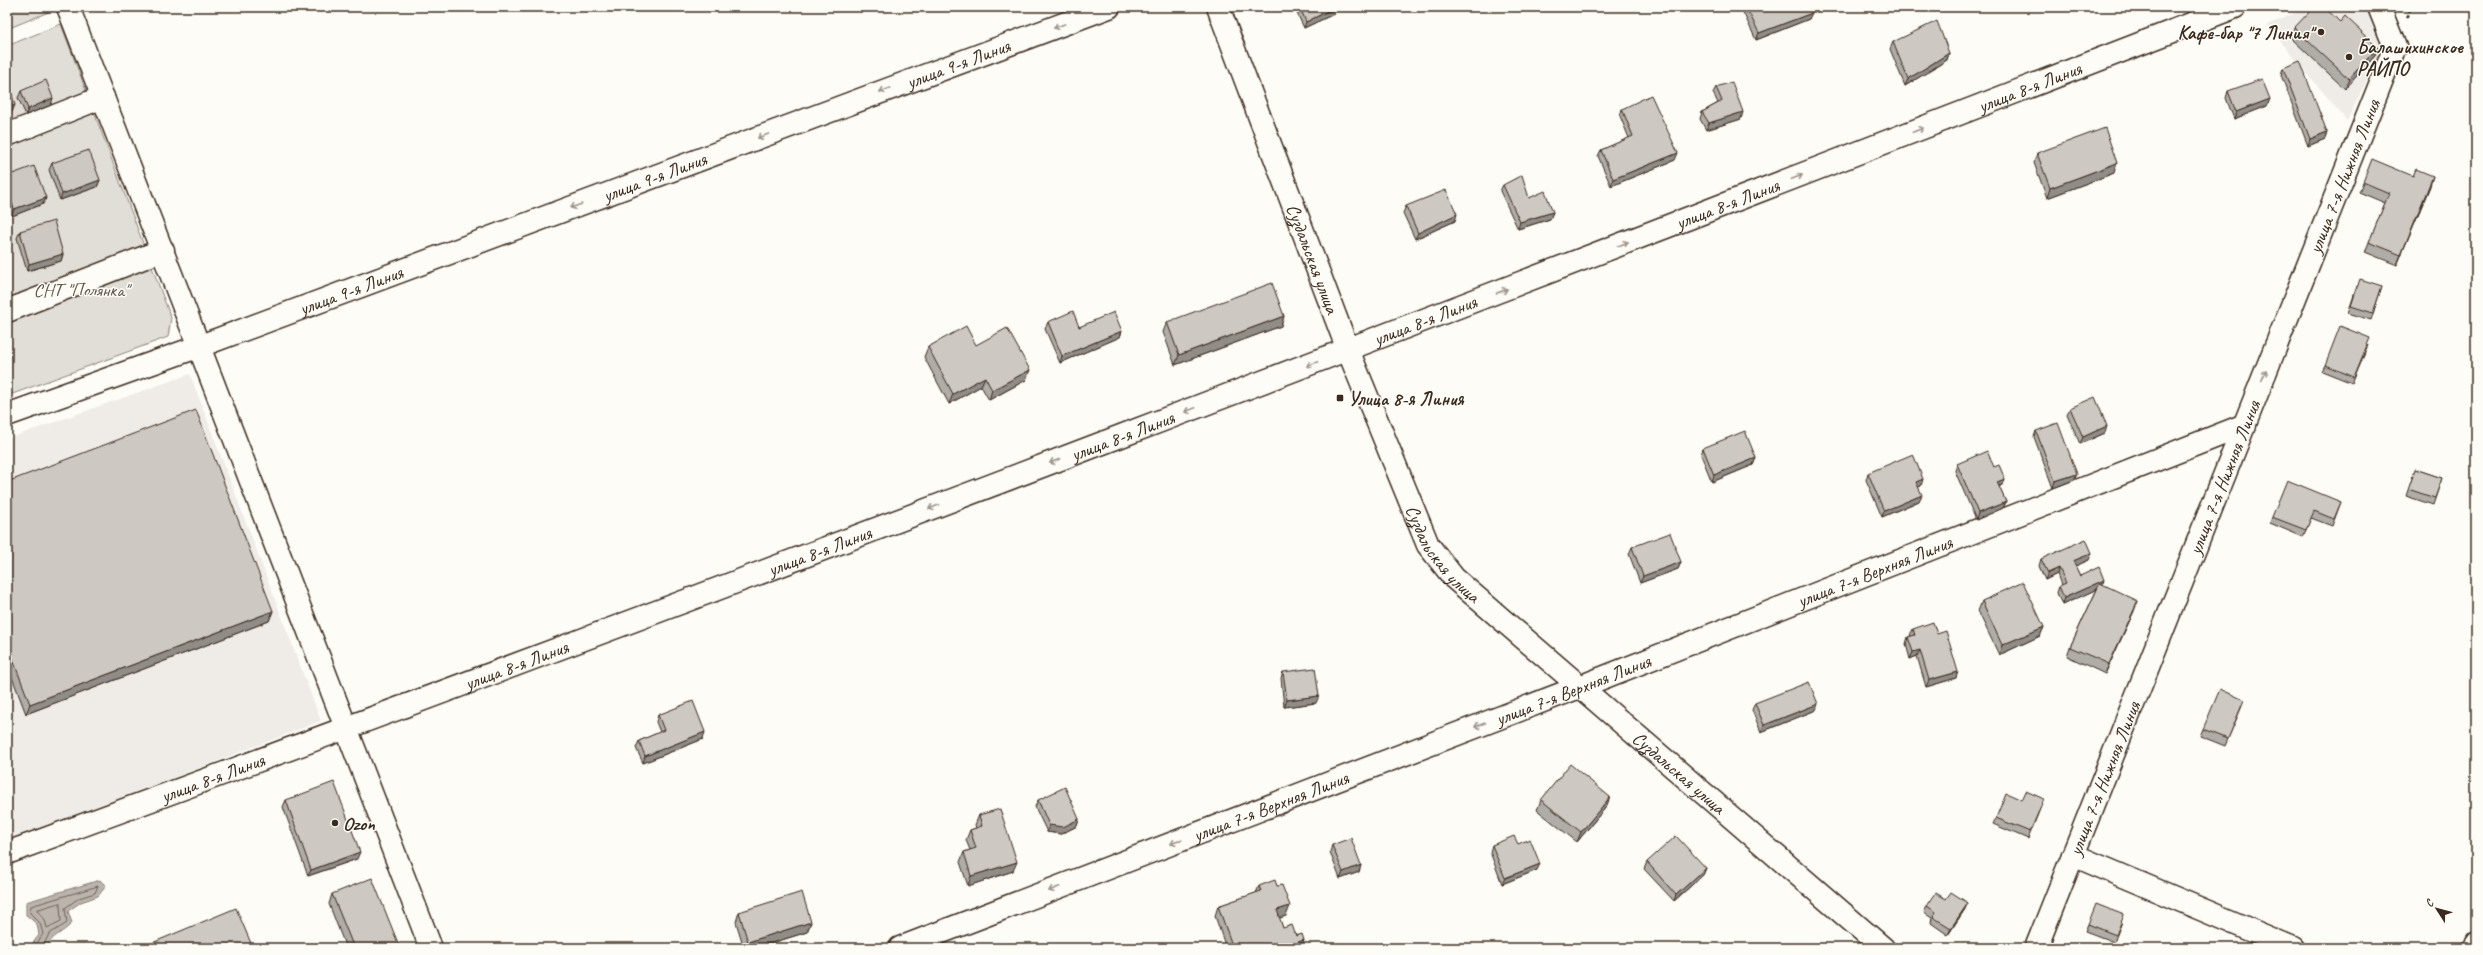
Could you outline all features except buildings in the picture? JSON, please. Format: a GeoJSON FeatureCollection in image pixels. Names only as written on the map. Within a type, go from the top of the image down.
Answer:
{"type":"FeatureCollection","features":[{"type":"Feature","properties":{"kind":"street"},"geometry":{"type":"LineString","coordinates":[[68,7],[431,948]]}},
{"type":"Feature","properties":{"kind":"street","name":"улица 9-я Линия"},"geometry":{"type":"LineString","coordinates":[[7,415],[200,346],[1109,7]]}},
{"type":"Feature","properties":{"kind":"street","name":"Суздальская улица"},"geometry":{"type":"LineString","coordinates":[[1218,7],[1348,350],[1428,545],[1454,578],[1582,686],[1883,948]]}},
{"type":"Feature","properties":{"kind":"street","name":"улица 8-я Линия"},"geometry":{"type":"LineString","coordinates":[[7,853],[347,729],[1348,350],[2234,7]]}},
{"type":"Feature","properties":{"kind":"street","name":"улица 7-я Нижняя Линия"},"geometry":{"type":"LineString","coordinates":[[2036,948],[2395,47],[2379,7]]}},
{"type":"Feature","properties":{"kind":"street"},"geometry":{"type":"LineString","coordinates":[[7,134],[103,97]]}},
{"type":"Feature","properties":{"kind":"street"},"geometry":{"type":"LineString","coordinates":[[7,311],[163,250]]}},
{"type":"Feature","properties":{"kind":"street","name":"улица 7-я Верхняя Линия"},"geometry":{"type":"LineString","coordinates":[[900,948],[1582,686],[2245,425]]}},
{"type":"Feature","properties":{"kind":"street"},"geometry":{"type":"LineString","coordinates":[[2073,855],[2293,948]]}},
{"type":"Feature","properties":{"kind":"street"},"geometry":{"type":"LineString","coordinates":[[2474,948],[2476,942]]}},
{"type":"Feature","properties":{"kind":"shaded area"},"geometry":{"type":"Polygon","coordinates":[[[2309,7],[2365,7],[2384,44],[2347,121],[2267,25],[2309,7]]]}},
{"type":"Feature","properties":{"kind":"shaded area"},"geometry":{"type":"Polygon","coordinates":[[[190,374],[321,721],[7,842],[7,439],[190,374]]]}},
{"type":"Feature","properties":{"kind":"green space"},"geometry":{"type":"Polygon","coordinates":[[[7,7],[61,7],[7,29],[7,7]]]}},
{"type":"Feature","properties":{"kind":"green space","name":"СНТ \"Полянка\""},"geometry":{"type":"Polygon","coordinates":[[[61,24],[171,318],[168,337],[7,396],[7,46],[61,24]]]}},
{"type":"Feature","properties":{"kind":"water"},"geometry":{"type":"Polygon","coordinates":[[[100,880],[106,886],[98,896],[81,902],[68,911],[72,923],[68,927],[55,937],[46,948],[29,948],[39,935],[37,924],[26,915],[26,902],[100,880]]]}},
{"type":"Feature","properties":{"kind":"place","name":"Кафе-бар \"7 Линия\""},"geometry":{"type":"Point","coordinates":[2321,32]}},
{"type":"Feature","properties":{"kind":"place","name":"Балашихинское РАЙПО"},"geometry":{"type":"Point","coordinates":[2349,57]}},
{"type":"Feature","properties":{"kind":"place","name":"Улица 8-я Линия"},"geometry":{"type":"Point","coordinates":[1340,398]}},
{"type":"Feature","properties":{"kind":"place","name":"Ozon"},"geometry":{"type":"Point","coordinates":[335,823]}}]}
